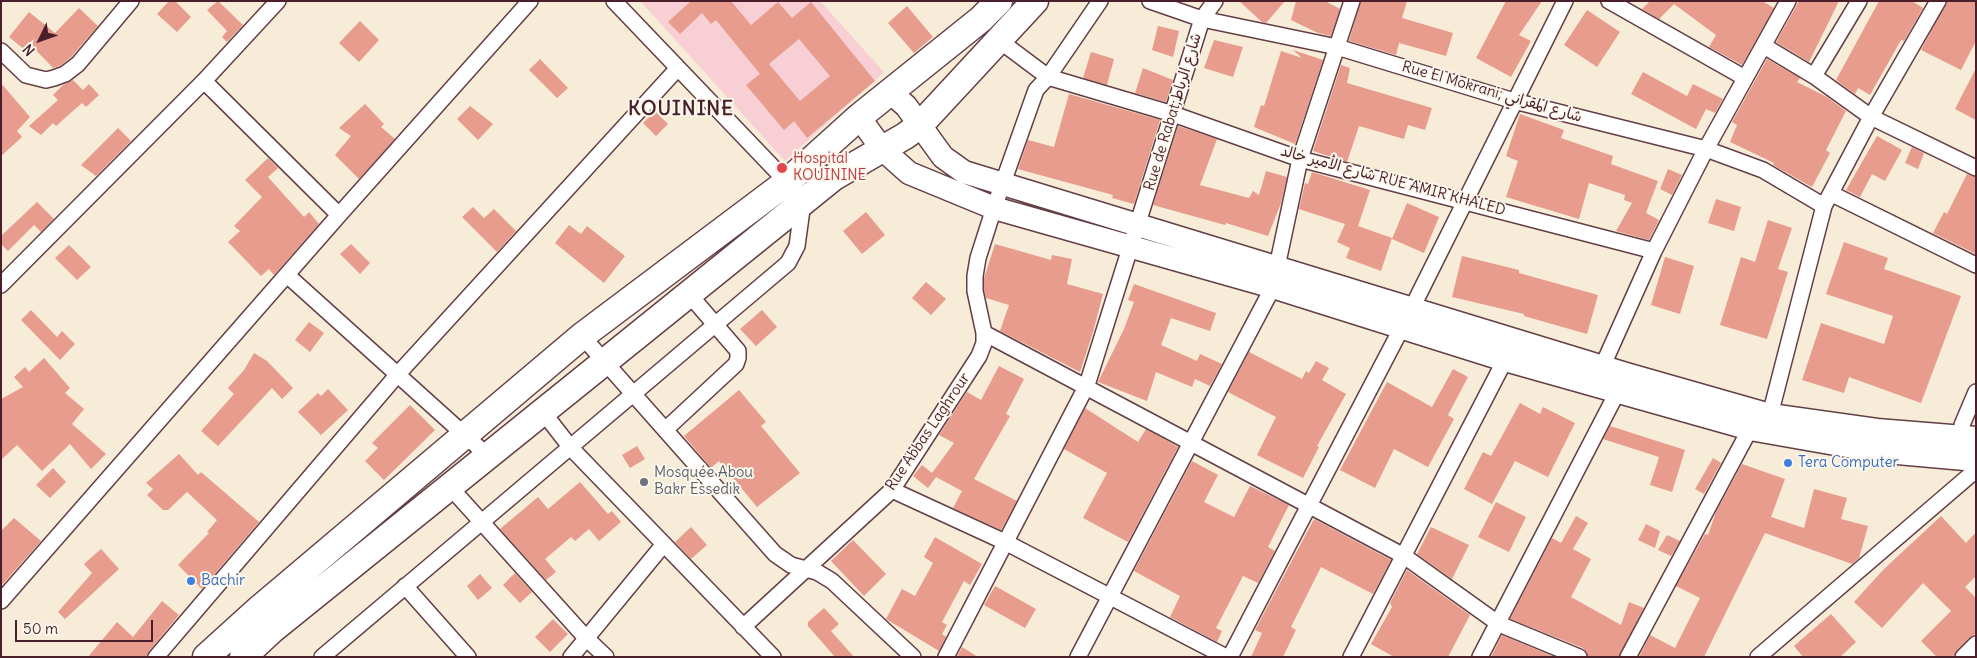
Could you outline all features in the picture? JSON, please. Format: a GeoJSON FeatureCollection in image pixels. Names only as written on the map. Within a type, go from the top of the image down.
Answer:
{"type":"FeatureCollection","features":[{"type":"Feature","properties":{"kind":"highway"},"geometry":{"type":"LineString","coordinates":[[243,657],[272,630],[688,293],[795,192],[859,117],[981,19],[999,1]]}},
{"type":"Feature","properties":{"kind":"highway"},"geometry":{"type":"LineString","coordinates":[[206,657],[259,608],[582,336],[795,192],[834,177],[905,136],[920,125],[974,64],[1000,40],[1035,1]]}},
{"type":"Feature","properties":{"kind":"main road"},"geometry":{"type":"LineString","coordinates":[[890,92],[906,106],[934,147],[954,167],[1138,226],[1275,277],[1402,328],[1505,360],[1598,376]]}},
{"type":"Feature","properties":{"kind":"main road"},"geometry":{"type":"LineString","coordinates":[[859,117],[882,148],[897,164],[919,180],[994,208],[1131,248],[1275,277],[1412,308],[1598,376],[1750,428],[1875,451],[1974,464]]}},
{"type":"Feature","properties":{"kind":"main road"},"geometry":{"type":"LineString","coordinates":[[1622,384],[1770,414],[1877,430],[1968,438]]}},
{"type":"Feature","properties":{"kind":"street"},"geometry":{"type":"LineString","coordinates":[[4,59],[26,75],[34,78],[46,80],[65,74],[78,64],[131,1]]}},
{"type":"Feature","properties":{"kind":"street"},"geometry":{"type":"LineString","coordinates":[[1,285],[204,81],[278,1]]}},
{"type":"Feature","properties":{"kind":"street"},"geometry":{"type":"LineString","coordinates":[[1,601],[42,557],[339,214],[530,1]]}},
{"type":"Feature","properties":{"kind":"street"},"geometry":{"type":"LineString","coordinates":[[322,657],[481,521],[635,394],[793,257],[797,246],[795,192],[614,1]]}},
{"type":"Feature","properties":{"kind":"street","name":"Rue Abbas Laghrour"},"geometry":{"type":"LineString","coordinates":[[743,627],[892,490],[979,356],[984,343],[984,333],[975,291],[975,276],[978,258],[994,208],[1036,90],[1048,77],[1100,1]]}},
{"type":"Feature","properties":{"kind":"street","name":"Rue El Mokrani; شارع المقراني"},"geometry":{"type":"LineString","coordinates":[[1150,1],[1202,19],[1337,47],[1514,101],[1706,149],[1763,170],[1976,265]]}},
{"type":"Feature","properties":{"kind":"street","name":"Rue de Rabat;شارع الرباط"},"geometry":{"type":"LineString","coordinates":[[946,657],[1087,386],[1202,19],[1215,1]]}},
{"type":"Feature","properties":{"kind":"street"},"geometry":{"type":"LineString","coordinates":[[1078,657],[1275,277],[1300,159],[1352,1]]}},
{"type":"Feature","properties":{"kind":"street"},"geometry":{"type":"LineString","coordinates":[[892,490],[1005,542],[1108,597],[1228,657],[1402,328],[1464,200],[1565,1]]}},
{"type":"Feature","properties":{"kind":"street"},"geometry":{"type":"LineString","coordinates":[[1609,1],[1745,78]]}},
{"type":"Feature","properties":{"kind":"street"},"geometry":{"type":"LineString","coordinates":[[1598,376],[1654,250],[1706,149],[1788,1]]}},
{"type":"Feature","properties":{"kind":"street"},"geometry":{"type":"LineString","coordinates":[[1814,76],[1859,1]]}},
{"type":"Feature","properties":{"kind":"street"},"geometry":{"type":"LineString","coordinates":[[1770,414],[1828,200],[1871,118],[1938,1]]}},
{"type":"Feature","properties":{"kind":"street","name":"شارع الأمير خالد RUE AMIR KHALED"},"geometry":{"type":"LineString","coordinates":[[1000,40],[1048,77],[1173,114],[1300,159],[1654,250]]}},
{"type":"Feature","properties":{"kind":"street"},"geometry":{"type":"LineString","coordinates":[[1764,46],[1814,76],[1871,118],[1976,168]]}},
{"type":"Feature","properties":{"kind":"street"},"geometry":{"type":"LineString","coordinates":[[156,657],[398,374],[678,68]]}},
{"type":"Feature","properties":{"kind":"street"},"geometry":{"type":"LineString","coordinates":[[204,81],[339,214]]}},
{"type":"Feature","properties":{"kind":"street"},"geometry":{"type":"LineString","coordinates":[[287,275],[488,456]]}},
{"type":"Feature","properties":{"kind":"street"},"geometry":{"type":"LineString","coordinates":[[665,430],[736,364],[738,351],[688,293]]}},
{"type":"Feature","properties":{"kind":"street"},"geometry":{"type":"LineString","coordinates":[[984,333],[1190,441],[1308,507],[1404,556],[1499,624],[1578,657]]}},
{"type":"Feature","properties":{"kind":"street"},"geometry":{"type":"LineString","coordinates":[[582,336],[775,554],[791,565],[806,569],[832,581],[909,655]]}},
{"type":"Feature","properties":{"kind":"street"},"geometry":{"type":"LineString","coordinates":[[1352,657],[1505,360]]}},
{"type":"Feature","properties":{"kind":"street"},"geometry":{"type":"LineString","coordinates":[[1480,657],[1499,624],[1622,384]]}},
{"type":"Feature","properties":{"kind":"street"},"geometry":{"type":"LineString","coordinates":[[1758,657],[1974,464],[1968,438],[1962,425],[1976,392]]}},
{"type":"Feature","properties":{"kind":"street"},"geometry":{"type":"LineString","coordinates":[[543,412],[571,448],[771,656]]}},
{"type":"Feature","properties":{"kind":"street"},"geometry":{"type":"LineString","coordinates":[[1628,657],[1750,428]]}},
{"type":"Feature","properties":{"kind":"street"},"geometry":{"type":"LineString","coordinates":[[450,487],[586,638],[606,657]]}},
{"type":"Feature","properties":{"kind":"street"},"geometry":{"type":"LineString","coordinates":[[571,657],[664,544]]}},
{"type":"Feature","properties":{"kind":"street"},"geometry":{"type":"LineString","coordinates":[[405,586],[468,657]]}},
{"type":"Feature","properties":{"kind":"street"},"geometry":{"type":"LineString","coordinates":[[1963,657],[1976,644]]}},
{"type":"Feature","properties":{"kind":"shaded area"},"geometry":{"type":"Polygon","coordinates":[[[643,1],[820,1],[884,72],[785,161],[642,3],[643,1]]]}},
{"type":"Feature","properties":{"kind":"building"},"geometry":{"type":"Polygon","coordinates":[[[169,1],[175,1],[191,17],[177,32],[157,14],[169,1]]]}},
{"type":"Feature","properties":{"kind":"building"},"geometry":{"type":"Polygon","coordinates":[[[218,1],[243,25],[227,42],[222,37],[227,31],[207,10],[218,1]]]}},
{"type":"Feature","properties":{"kind":"building"},"geometry":{"type":"Polygon","coordinates":[[[691,1],[731,1],[751,25],[778,2],[792,18],[811,2],[875,81],[807,138],[794,121],[784,130],[746,85],[760,74],[716,20],[711,24],[702,13],[680,34],[668,22],[691,1]],[[799,39],[769,64],[800,101],[830,76],[799,39]]]}},
{"type":"Feature","properties":{"kind":"building"},"geometry":{"type":"Polygon","coordinates":[[[1239,1],[1285,1],[1266,23],[1262,22],[1239,1]]]}},
{"type":"Feature","properties":{"kind":"building"},"geometry":{"type":"Polygon","coordinates":[[[1296,1],[1325,1],[1340,9],[1331,36],[1318,33],[1291,20],[1296,1]]]}},
{"type":"Feature","properties":{"kind":"building"},"geometry":{"type":"Polygon","coordinates":[[[1361,1],[1407,1],[1402,18],[1453,33],[1446,56],[1399,43],[1396,55],[1349,41],[1361,1]]]}},
{"type":"Feature","properties":{"kind":"building"},"geometry":{"type":"Polygon","coordinates":[[[1506,1],[1542,1],[1519,35],[1531,41],[1511,77],[1476,58],[1506,1]]]}},
{"type":"Feature","properties":{"kind":"building"},"geometry":{"type":"Polygon","coordinates":[[[1650,1],[1762,1],[1774,8],[1742,65],[1709,47],[1716,35],[1674,4],[1659,19],[1642,9],[1650,1]]]}},
{"type":"Feature","properties":{"kind":"building"},"geometry":{"type":"Polygon","coordinates":[[[1799,1],[1839,1],[1809,62],[1776,42],[1799,1]]]}},
{"type":"Feature","properties":{"kind":"building"},"geometry":{"type":"Polygon","coordinates":[[[1879,1],[1912,1],[1923,8],[1904,41],[1901,40],[1870,95],[1858,88],[1855,94],[1836,80],[1879,1]]]}},
{"type":"Feature","properties":{"kind":"building"},"geometry":{"type":"Polygon","coordinates":[[[1947,1],[1976,1],[1976,41],[1961,70],[1921,50],[1947,1]]]}},
{"type":"Feature","properties":{"kind":"building"},"geometry":{"type":"Polygon","coordinates":[[[907,6],[933,37],[914,53],[888,23],[907,6]]]}},
{"type":"Feature","properties":{"kind":"building"},"geometry":{"type":"Polygon","coordinates":[[[79,8],[98,26],[71,57],[60,66],[53,68],[30,44],[25,50],[9,37],[29,12],[55,33],[79,8]]]}},
{"type":"Feature","properties":{"kind":"building"},"geometry":{"type":"Polygon","coordinates":[[[1587,10],[1620,32],[1597,67],[1564,45],[1587,10]]]}},
{"type":"Feature","properties":{"kind":"building"},"geometry":{"type":"Polygon","coordinates":[[[360,21],[379,40],[359,62],[339,43],[360,21]]]}},
{"type":"Feature","properties":{"kind":"building"},"geometry":{"type":"Polygon","coordinates":[[[1158,26],[1179,31],[1173,57],[1152,50],[1158,26]]]}},
{"type":"Feature","properties":{"kind":"building"},"geometry":{"type":"Polygon","coordinates":[[[1214,40],[1243,47],[1233,77],[1204,68],[1214,40]]]}},
{"type":"Feature","properties":{"kind":"building"},"geometry":{"type":"Polygon","coordinates":[[[1293,50],[1323,60],[1295,144],[1254,127],[1261,105],[1264,106],[1281,51],[1302,58],[1293,50]]]}},
{"type":"Feature","properties":{"kind":"building"},"geometry":{"type":"Polygon","coordinates":[[[1091,52],[1114,59],[1107,85],[1083,78],[1091,52]]]}},
{"type":"Feature","properties":{"kind":"building"},"geometry":{"type":"Polygon","coordinates":[[[540,59],[568,88],[557,98],[529,70],[540,59]]]}},
{"type":"Feature","properties":{"kind":"building"},"geometry":{"type":"Polygon","coordinates":[[[1767,59],[1800,78],[1797,82],[1827,97],[1846,111],[1826,150],[1830,153],[1812,187],[1773,165],[1774,163],[1730,142],[1737,125],[1732,122],[1767,59]]]}},
{"type":"Feature","properties":{"kind":"building"},"geometry":{"type":"Polygon","coordinates":[[[1341,65],[1350,68],[1347,83],[1432,108],[1425,130],[1408,125],[1404,139],[1359,126],[1347,162],[1313,151],[1341,65]]]}},
{"type":"Feature","properties":{"kind":"building"},"geometry":{"type":"Polygon","coordinates":[[[1143,68],[1173,80],[1166,102],[1135,93],[1143,68]]]}},
{"type":"Feature","properties":{"kind":"building"},"geometry":{"type":"Polygon","coordinates":[[[1976,68],[1976,120],[1955,109],[1976,68]]]}},
{"type":"Feature","properties":{"kind":"building"},"geometry":{"type":"Polygon","coordinates":[[[1643,72],[1687,96],[1693,84],[1723,99],[1715,113],[1706,109],[1696,129],[1631,94],[1643,72]]]}},
{"type":"Feature","properties":{"kind":"building"},"geometry":{"type":"Polygon","coordinates":[[[73,80],[83,90],[89,84],[99,95],[86,107],[82,103],[56,126],[53,123],[41,135],[29,126],[58,100],[53,95],[63,85],[73,80]]]}},
{"type":"Feature","properties":{"kind":"building"},"geometry":{"type":"Polygon","coordinates":[[[1,83],[30,117],[17,131],[22,137],[1,156],[1,83]]]}},
{"type":"Feature","properties":{"kind":"building"},"geometry":{"type":"Polygon","coordinates":[[[1069,94],[1160,120],[1134,204],[1112,198],[1113,195],[1018,169],[1028,140],[1054,147],[1069,94]]]}},
{"type":"Feature","properties":{"kind":"building"},"geometry":{"type":"Polygon","coordinates":[[[365,104],[384,124],[381,127],[395,139],[359,179],[335,155],[351,136],[339,128],[365,104]]]}},
{"type":"Feature","properties":{"kind":"building"},"geometry":{"type":"Polygon","coordinates":[[[470,106],[493,124],[478,140],[457,119],[470,106]]]}},
{"type":"Feature","properties":{"kind":"building"},"geometry":{"type":"Polygon","coordinates":[[[655,111],[668,124],[656,136],[643,123],[655,111]]]}},
{"type":"Feature","properties":{"kind":"building"},"geometry":{"type":"Polygon","coordinates":[[[1520,114],[1564,130],[1561,138],[1613,156],[1611,164],[1658,181],[1646,213],[1659,220],[1649,240],[1616,231],[1632,203],[1624,200],[1625,195],[1589,183],[1579,219],[1506,197],[1518,161],[1506,156],[1520,114]]]}},
{"type":"Feature","properties":{"kind":"building"},"geometry":{"type":"Polygon","coordinates":[[[1178,126],[1217,139],[1200,185],[1249,198],[1253,191],[1259,195],[1266,171],[1287,177],[1281,203],[1268,236],[1226,223],[1225,225],[1153,205],[1178,126]]]}},
{"type":"Feature","properties":{"kind":"building"},"geometry":{"type":"Polygon","coordinates":[[[118,128],[131,141],[96,176],[81,165],[118,128]]]}},
{"type":"Feature","properties":{"kind":"building"},"geometry":{"type":"Polygon","coordinates":[[[1877,136],[1902,150],[1885,181],[1872,174],[1860,197],[1846,190],[1877,136]]]}},
{"type":"Feature","properties":{"kind":"building"},"geometry":{"type":"Polygon","coordinates":[[[1912,147],[1924,153],[1918,169],[1905,163],[1912,147]]]}},
{"type":"Feature","properties":{"kind":"building"},"geometry":{"type":"Polygon","coordinates":[[[268,158],[278,168],[268,177],[304,217],[309,212],[319,224],[274,275],[269,269],[261,276],[228,242],[240,231],[234,226],[262,197],[245,180],[268,158]]]}},
{"type":"Feature","properties":{"kind":"building"},"geometry":{"type":"Polygon","coordinates":[[[1668,169],[1682,175],[1672,195],[1660,189],[1668,169]]]}},
{"type":"Feature","properties":{"kind":"building"},"geometry":{"type":"Polygon","coordinates":[[[1312,172],[1370,190],[1358,226],[1392,238],[1381,271],[1346,258],[1350,248],[1337,242],[1345,224],[1299,209],[1305,183],[1308,184],[1312,172]]]}},
{"type":"Feature","properties":{"kind":"building"},"geometry":{"type":"Polygon","coordinates":[[[1967,174],[1976,177],[1976,254],[1933,233],[1944,212],[1947,214],[1967,174]]]}},
{"type":"Feature","properties":{"kind":"building"},"geometry":{"type":"Polygon","coordinates":[[[1716,199],[1741,207],[1734,231],[1708,223],[1716,199]]]}},
{"type":"Feature","properties":{"kind":"building"},"geometry":{"type":"Polygon","coordinates":[[[37,202],[54,219],[41,232],[34,225],[8,251],[1,244],[1,236],[37,202]]]}},
{"type":"Feature","properties":{"kind":"building"},"geometry":{"type":"Polygon","coordinates":[[[1407,203],[1439,217],[1424,253],[1392,239],[1407,203]]]}},
{"type":"Feature","properties":{"kind":"building"},"geometry":{"type":"Polygon","coordinates":[[[473,207],[484,218],[494,209],[516,231],[497,252],[462,217],[473,207]]]}},
{"type":"Feature","properties":{"kind":"building"},"geometry":{"type":"Polygon","coordinates":[[[866,212],[885,235],[862,254],[843,231],[866,212]]]}},
{"type":"Feature","properties":{"kind":"building"},"geometry":{"type":"Polygon","coordinates":[[[1768,220],[1792,228],[1778,269],[1788,272],[1767,339],[1720,325],[1741,257],[1755,262],[1768,220]]]}},
{"type":"Feature","properties":{"kind":"building"},"geometry":{"type":"Polygon","coordinates":[[[569,225],[581,234],[587,226],[625,256],[604,283],[555,243],[569,225]]]}},
{"type":"Feature","properties":{"kind":"building"},"geometry":{"type":"Polygon","coordinates":[[[1844,242],[1888,258],[1884,269],[1961,296],[1921,403],[1849,377],[1844,393],[1802,380],[1821,323],[1884,344],[1893,316],[1826,294],[1844,242]]]}},
{"type":"Feature","properties":{"kind":"building"},"geometry":{"type":"Polygon","coordinates":[[[351,244],[370,263],[360,274],[340,254],[351,244]]]}},
{"type":"Feature","properties":{"kind":"building"},"geometry":{"type":"Polygon","coordinates":[[[995,244],[1051,260],[1052,255],[1072,259],[1067,284],[1103,294],[1080,372],[1000,331],[1009,305],[986,298],[984,290],[984,278],[995,244]]]}},
{"type":"Feature","properties":{"kind":"building"},"geometry":{"type":"Polygon","coordinates":[[[69,245],[91,267],[77,280],[55,258],[69,245]]]}},
{"type":"Feature","properties":{"kind":"building"},"geometry":{"type":"Polygon","coordinates":[[[1462,256],[1519,270],[1519,273],[1598,295],[1587,334],[1524,316],[1524,314],[1452,297],[1462,256]]]}},
{"type":"Feature","properties":{"kind":"building"},"geometry":{"type":"Polygon","coordinates":[[[1665,257],[1694,266],[1680,314],[1651,305],[1665,257]]]}},
{"type":"Feature","properties":{"kind":"building"},"geometry":{"type":"Polygon","coordinates":[[[926,282],[946,299],[931,315],[912,298],[926,282]]]}},
{"type":"Feature","properties":{"kind":"building"},"geometry":{"type":"Polygon","coordinates":[[[1134,284],[1216,313],[1210,331],[1171,318],[1161,345],[1197,361],[1200,354],[1222,364],[1210,386],[1195,379],[1192,387],[1156,372],[1147,401],[1098,382],[1124,329],[1134,302],[1128,300],[1134,284]]]}},
{"type":"Feature","properties":{"kind":"building"},"geometry":{"type":"Polygon","coordinates":[[[31,310],[57,337],[62,331],[75,344],[60,360],[21,320],[31,310]]]}},
{"type":"Feature","properties":{"kind":"building"},"geometry":{"type":"Polygon","coordinates":[[[762,310],[777,327],[756,346],[740,329],[762,310]]]}},
{"type":"Feature","properties":{"kind":"building"},"geometry":{"type":"Polygon","coordinates":[[[309,322],[324,333],[310,352],[295,340],[309,322]]]}},
{"type":"Feature","properties":{"kind":"building"},"geometry":{"type":"Polygon","coordinates":[[[1249,352],[1302,379],[1306,371],[1309,373],[1316,361],[1329,368],[1322,380],[1346,394],[1317,446],[1319,447],[1303,478],[1257,455],[1276,417],[1228,392],[1249,352]]]}},
{"type":"Feature","properties":{"kind":"building"},"geometry":{"type":"Polygon","coordinates":[[[254,353],[267,361],[293,388],[282,399],[272,388],[218,446],[201,431],[234,394],[228,388],[244,370],[254,353]]]}},
{"type":"Feature","properties":{"kind":"building"},"geometry":{"type":"Polygon","coordinates":[[[44,358],[70,388],[65,393],[84,409],[72,424],[106,454],[91,469],[70,444],[42,471],[17,445],[1,460],[1,399],[23,387],[14,377],[25,367],[29,372],[44,358]]]}},
{"type":"Feature","properties":{"kind":"building"},"geometry":{"type":"Polygon","coordinates":[[[999,366],[1024,379],[1006,414],[1010,416],[974,479],[1017,501],[1001,530],[953,508],[962,491],[936,477],[928,488],[913,476],[922,465],[932,473],[954,443],[939,435],[967,392],[981,400],[999,366]]]}},
{"type":"Feature","properties":{"kind":"building"},"geometry":{"type":"Polygon","coordinates":[[[1453,369],[1468,377],[1448,415],[1454,419],[1428,467],[1394,449],[1375,488],[1340,470],[1387,382],[1432,407],[1453,369]]]}},
{"type":"Feature","properties":{"kind":"building"},"geometry":{"type":"Polygon","coordinates":[[[328,389],[348,410],[321,435],[298,412],[318,393],[321,396],[328,389]]]}},
{"type":"Feature","properties":{"kind":"building"},"geometry":{"type":"Polygon","coordinates":[[[739,390],[766,422],[761,426],[800,473],[757,507],[719,461],[711,468],[684,436],[739,390]]]}},
{"type":"Feature","properties":{"kind":"building"},"geometry":{"type":"Polygon","coordinates":[[[1520,403],[1540,414],[1543,407],[1575,423],[1548,477],[1515,461],[1492,504],[1464,489],[1483,452],[1491,456],[1520,403]]]}},
{"type":"Feature","properties":{"kind":"building"},"geometry":{"type":"Polygon","coordinates":[[[410,405],[435,430],[384,480],[365,461],[378,448],[372,443],[410,405]]]}},
{"type":"Feature","properties":{"kind":"building"},"geometry":{"type":"Polygon","coordinates":[[[1085,408],[1138,442],[1146,429],[1178,447],[1128,542],[1083,518],[1107,473],[1064,449],[1085,408]]]}},
{"type":"Feature","properties":{"kind":"building"},"geometry":{"type":"Polygon","coordinates":[[[1610,426],[1685,450],[1672,492],[1650,485],[1659,457],[1603,439],[1610,426]]]}},
{"type":"Feature","properties":{"kind":"building"},"geometry":{"type":"Polygon","coordinates":[[[637,446],[645,459],[630,468],[622,455],[637,446]]]}},
{"type":"Feature","properties":{"kind":"building"},"geometry":{"type":"Polygon","coordinates":[[[179,454],[198,475],[201,472],[259,522],[202,589],[178,565],[209,533],[207,532],[217,520],[187,492],[168,510],[163,510],[147,495],[153,489],[146,483],[179,454]]]}},
{"type":"Feature","properties":{"kind":"building"},"geometry":{"type":"Polygon","coordinates":[[[1713,458],[1721,463],[1704,494],[1695,489],[1713,458]]]}},
{"type":"Feature","properties":{"kind":"building"},"geometry":{"type":"Polygon","coordinates":[[[1192,461],[1218,475],[1204,502],[1234,517],[1250,486],[1289,505],[1268,547],[1275,551],[1258,583],[1243,576],[1216,628],[1222,631],[1217,642],[1170,617],[1180,596],[1134,571],[1192,461]]]}},
{"type":"Feature","properties":{"kind":"building"},"geometry":{"type":"Polygon","coordinates":[[[1742,464],[1785,479],[1771,517],[1804,528],[1814,489],[1847,498],[1841,519],[1868,526],[1859,558],[1852,564],[1765,533],[1704,657],[1639,657],[1650,635],[1675,648],[1700,598],[1676,586],[1705,534],[1708,535],[1716,512],[1742,464]]]}},
{"type":"Feature","properties":{"kind":"building"},"geometry":{"type":"Polygon","coordinates":[[[53,468],[66,482],[50,498],[36,485],[53,468]]]}},
{"type":"Feature","properties":{"kind":"building"},"geometry":{"type":"Polygon","coordinates":[[[580,482],[608,514],[612,511],[621,522],[599,541],[589,529],[575,541],[571,537],[545,559],[556,572],[546,580],[500,529],[538,497],[548,509],[580,482]]]}},
{"type":"Feature","properties":{"kind":"building"},"geometry":{"type":"Polygon","coordinates":[[[1496,502],[1526,517],[1509,552],[1478,537],[1496,502]]]}},
{"type":"Feature","properties":{"kind":"building"},"geometry":{"type":"Polygon","coordinates":[[[1576,516],[1588,523],[1573,549],[1591,559],[1571,597],[1621,625],[1629,602],[1644,608],[1619,657],[1588,657],[1583,648],[1510,619],[1552,538],[1561,543],[1576,516]]]}},
{"type":"Feature","properties":{"kind":"building"},"geometry":{"type":"Polygon","coordinates":[[[1941,516],[1966,543],[1976,532],[1976,576],[1965,587],[1976,598],[1976,633],[1952,657],[1937,657],[1921,641],[1951,611],[1923,583],[1882,628],[1854,602],[1883,570],[1941,516]]]}},
{"type":"Feature","properties":{"kind":"building"},"geometry":{"type":"Polygon","coordinates":[[[14,518],[41,541],[1,586],[1,531],[14,518]]]}},
{"type":"Feature","properties":{"kind":"building"},"geometry":{"type":"Polygon","coordinates":[[[1314,519],[1391,560],[1373,594],[1321,567],[1291,627],[1296,630],[1283,657],[1251,657],[1262,633],[1255,630],[1314,519]]]}},
{"type":"Feature","properties":{"kind":"building"},"geometry":{"type":"Polygon","coordinates":[[[1646,524],[1660,531],[1655,548],[1638,540],[1646,524]]]}},
{"type":"Feature","properties":{"kind":"building"},"geometry":{"type":"Polygon","coordinates":[[[691,527],[707,545],[691,559],[675,542],[691,527]]]}},
{"type":"Feature","properties":{"kind":"building"},"geometry":{"type":"Polygon","coordinates":[[[1431,527],[1469,545],[1452,579],[1417,554],[1431,527]]]}},
{"type":"Feature","properties":{"kind":"building"},"geometry":{"type":"Polygon","coordinates":[[[1667,535],[1680,541],[1671,556],[1658,550],[1667,535]]]}},
{"type":"Feature","properties":{"kind":"building"},"geometry":{"type":"Polygon","coordinates":[[[935,537],[982,564],[970,585],[964,581],[942,622],[947,625],[942,634],[946,637],[939,651],[886,619],[902,589],[915,596],[933,563],[924,557],[935,537]]]}},
{"type":"Feature","properties":{"kind":"building"},"geometry":{"type":"Polygon","coordinates":[[[853,540],[886,574],[864,596],[831,561],[853,540]]]}},
{"type":"Feature","properties":{"kind":"building"},"geometry":{"type":"Polygon","coordinates":[[[101,549],[119,569],[65,619],[58,612],[92,573],[84,564],[101,549]]]}},
{"type":"Feature","properties":{"kind":"building"},"geometry":{"type":"Polygon","coordinates":[[[1407,570],[1470,615],[1448,657],[1394,657],[1371,644],[1392,607],[1390,603],[1407,570]]]}},
{"type":"Feature","properties":{"kind":"building"},"geometry":{"type":"Polygon","coordinates":[[[515,573],[532,592],[520,603],[503,585],[515,573]]]}},
{"type":"Feature","properties":{"kind":"building"},"geometry":{"type":"Polygon","coordinates":[[[480,574],[492,588],[478,600],[467,586],[480,574]]]}},
{"type":"Feature","properties":{"kind":"building"},"geometry":{"type":"Polygon","coordinates":[[[995,586],[1036,609],[1025,628],[984,605],[995,586]]]}},
{"type":"Feature","properties":{"kind":"building"},"geometry":{"type":"Polygon","coordinates":[[[162,601],[179,615],[149,651],[147,657],[88,657],[117,622],[133,637],[162,601]]]}},
{"type":"Feature","properties":{"kind":"building"},"geometry":{"type":"Polygon","coordinates":[[[824,608],[839,624],[831,631],[854,657],[835,657],[808,626],[808,622],[824,608]]]}},
{"type":"Feature","properties":{"kind":"building"},"geometry":{"type":"Polygon","coordinates":[[[1831,614],[1856,642],[1840,657],[1803,657],[1794,646],[1831,614]]]}},
{"type":"Feature","properties":{"kind":"building"},"geometry":{"type":"Polygon","coordinates":[[[553,619],[568,634],[550,652],[535,637],[553,619]]]}},
{"type":"Feature","properties":{"kind":"building"},"geometry":{"type":"Polygon","coordinates":[[[1502,635],[1554,657],[1491,657],[1502,635]]]}},
{"type":"Feature","properties":{"kind":"building"},"geometry":{"type":"Polygon","coordinates":[[[962,647],[978,657],[957,657],[962,647]]]}},
{"type":"Feature","properties":{"kind":"place","name":"Hospital KOUININE"},"geometry":{"type":"Point","coordinates":[782,168]}},
{"type":"Feature","properties":{"kind":"place","name":"Tera Computer"},"geometry":{"type":"Point","coordinates":[1788,463]}},
{"type":"Feature","properties":{"kind":"place","name":"Mosquée Abou Bakr Essedik"},"geometry":{"type":"Point","coordinates":[644,482]}},
{"type":"Feature","properties":{"kind":"place","name":"Bachir"},"geometry":{"type":"Point","coordinates":[191,581]}},
{"type":"Feature","properties":{"kind":"district","name":"KOUININE"},"geometry":{"type":"Point","coordinates":[681,109]}}]}
